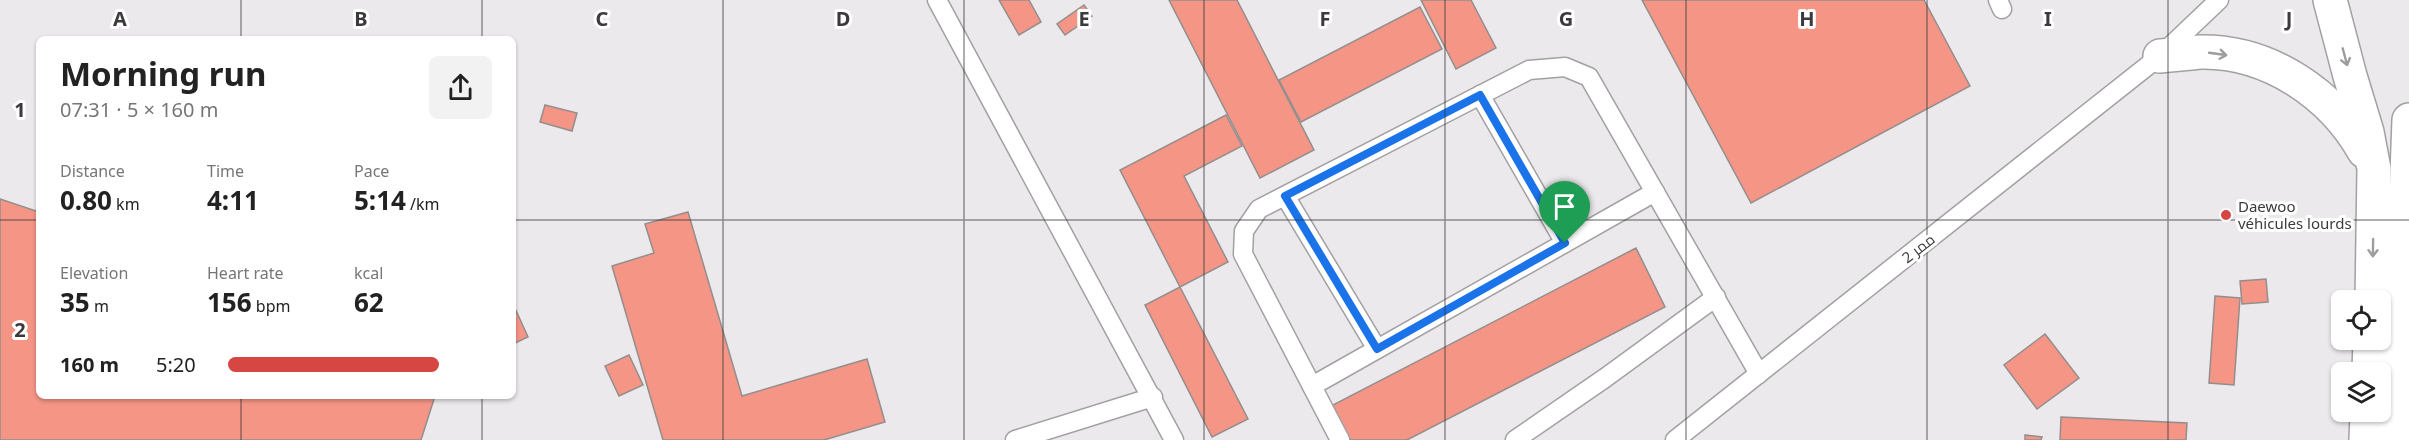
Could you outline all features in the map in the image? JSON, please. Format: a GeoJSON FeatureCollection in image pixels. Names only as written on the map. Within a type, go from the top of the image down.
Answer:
{"type":"FeatureCollection","features":[{"type":"Feature","properties":{"kind":"main road"},"geometry":{"type":"LineString","coordinates":[[2330,0],[2367,132],[2374,169],[2372,290]]}},
{"type":"Feature","properties":{"kind":"main road"},"geometry":{"type":"LineString","coordinates":[[2160,56],[2203,52],[2247,58],[2287,74],[2323,99],[2352,131],[2374,169]]}},
{"type":"Feature","properties":{"kind":"main road"},"geometry":{"type":"LineString","coordinates":[[2397,440],[2409,120]]}},
{"type":"Feature","properties":{"kind":"main road"},"geometry":{"type":"LineString","coordinates":[[2366,440],[2367,422]]}},
{"type":"Feature","properties":{"kind":"lane"},"geometry":{"type":"LineString","coordinates":[[937,0],[1153,397],[1174,440]]}},
{"type":"Feature","properties":{"kind":"lane","name":"ممر 2"},"geometry":{"type":"LineString","coordinates":[[2160,56],[2204,0]]}},
{"type":"Feature","properties":{"kind":"lane","name":"ممر 2"},"geometry":{"type":"LineString","coordinates":[[1676,440],[2160,56],[2219,0]]}},
{"type":"Feature","properties":{"kind":"lane"},"geometry":{"type":"LineString","coordinates":[[1340,440],[1243,254],[1244,231],[1259,209],[1529,70],[1565,67],[1589,77],[1759,374]]}},
{"type":"Feature","properties":{"kind":"lane"},"geometry":{"type":"LineString","coordinates":[[1480,95],[1565,243]]}},
{"type":"Feature","properties":{"kind":"lane"},"geometry":{"type":"LineString","coordinates":[[1312,386],[1655,192]]}},
{"type":"Feature","properties":{"kind":"lane"},"geometry":{"type":"LineString","coordinates":[[1285,196],[1377,349]]}},
{"type":"Feature","properties":{"kind":"lane"},"geometry":{"type":"LineString","coordinates":[[1515,440],[1716,297]]}},
{"type":"Feature","properties":{"kind":"lane"},"geometry":{"type":"LineString","coordinates":[[1015,440],[1153,397]]}},
{"type":"Feature","properties":{"kind":"building"},"geometry":{"type":"Polygon","coordinates":[[[999,0],[1029,0],[1041,22],[1019,35],[999,0]]]}},
{"type":"Feature","properties":{"kind":"building"},"geometry":{"type":"Polygon","coordinates":[[[1169,0],[1237,0],[1314,150],[1260,178],[1169,0]]]}},
{"type":"Feature","properties":{"kind":"building"},"geometry":{"type":"Polygon","coordinates":[[[1421,0],[1471,0],[1496,48],[1456,69],[1421,0]]]}},
{"type":"Feature","properties":{"kind":"building"},"geometry":{"type":"Polygon","coordinates":[[[1642,0],[1924,0],[1970,86],[1751,203],[1642,0]]]}},
{"type":"Feature","properties":{"kind":"building"},"geometry":{"type":"Polygon","coordinates":[[[1084,5],[1092,16],[1065,35],[1057,24],[1084,5]]]}},
{"type":"Feature","properties":{"kind":"building"},"geometry":{"type":"Polygon","coordinates":[[[1420,7],[1442,49],[1301,122],[1279,80],[1420,7]]]}},
{"type":"Feature","properties":{"kind":"building"},"geometry":{"type":"Polygon","coordinates":[[[545,105],[577,113],[572,131],[540,122],[545,105]]]}},
{"type":"Feature","properties":{"kind":"building"},"geometry":{"type":"Polygon","coordinates":[[[1226,115],[1242,146],[1184,176],[1228,262],[1180,287],[1120,170],[1226,115]]]}},
{"type":"Feature","properties":{"kind":"building"},"geometry":{"type":"Polygon","coordinates":[[[0,199],[36,211],[36,399],[434,399],[421,440],[0,440],[0,199]]]}},
{"type":"Feature","properties":{"kind":"building"},"geometry":{"type":"Polygon","coordinates":[[[688,212],[742,396],[867,359],[885,422],[824,440],[663,440],[612,266],[654,253],[645,224],[688,212]]]}},
{"type":"Feature","properties":{"kind":"building"},"geometry":{"type":"Polygon","coordinates":[[[1636,248],[1665,307],[1407,440],[1348,440],[1331,406],[1636,248]]]}},
{"type":"Feature","properties":{"kind":"building"},"geometry":{"type":"Polygon","coordinates":[[[2266,279],[2268,302],[2242,304],[2240,281],[2266,279]]]}},
{"type":"Feature","properties":{"kind":"building"},"geometry":{"type":"Polygon","coordinates":[[[1180,287],[1248,419],[1212,437],[1145,305],[1180,287]]]}},
{"type":"Feature","properties":{"kind":"building"},"geometry":{"type":"Polygon","coordinates":[[[2215,296],[2240,298],[2234,385],[2209,383],[2215,296]]]}},
{"type":"Feature","properties":{"kind":"building"},"geometry":{"type":"Polygon","coordinates":[[[516,311],[528,337],[516,343],[516,311]]]}},
{"type":"Feature","properties":{"kind":"building"},"geometry":{"type":"Polygon","coordinates":[[[2045,334],[2079,378],[2037,409],[2004,365],[2045,334]]]}},
{"type":"Feature","properties":{"kind":"building"},"geometry":{"type":"Polygon","coordinates":[[[629,355],[643,385],[619,396],[605,366],[629,355]]]}},
{"type":"Feature","properties":{"kind":"building"},"geometry":{"type":"Polygon","coordinates":[[[2061,417],[2187,423],[2186,440],[2060,440],[2061,417]]]}},
{"type":"Feature","properties":{"kind":"building"},"geometry":{"type":"Polygon","coordinates":[[[2025,435],[2042,437],[2041,440],[2025,440],[2025,435]]]}},
{"type":"Feature","properties":{"kind":"place","name":"Daewoo véhicules lourds"},"geometry":{"type":"Point","coordinates":[2226,215]}},
{"type":"Feature","properties":{"kind":"route"},"geometry":{"type":"LineString","coordinates":[[1480,95],[1565,243],[1377,349],[1285,196],[1480,95]]}}]}
